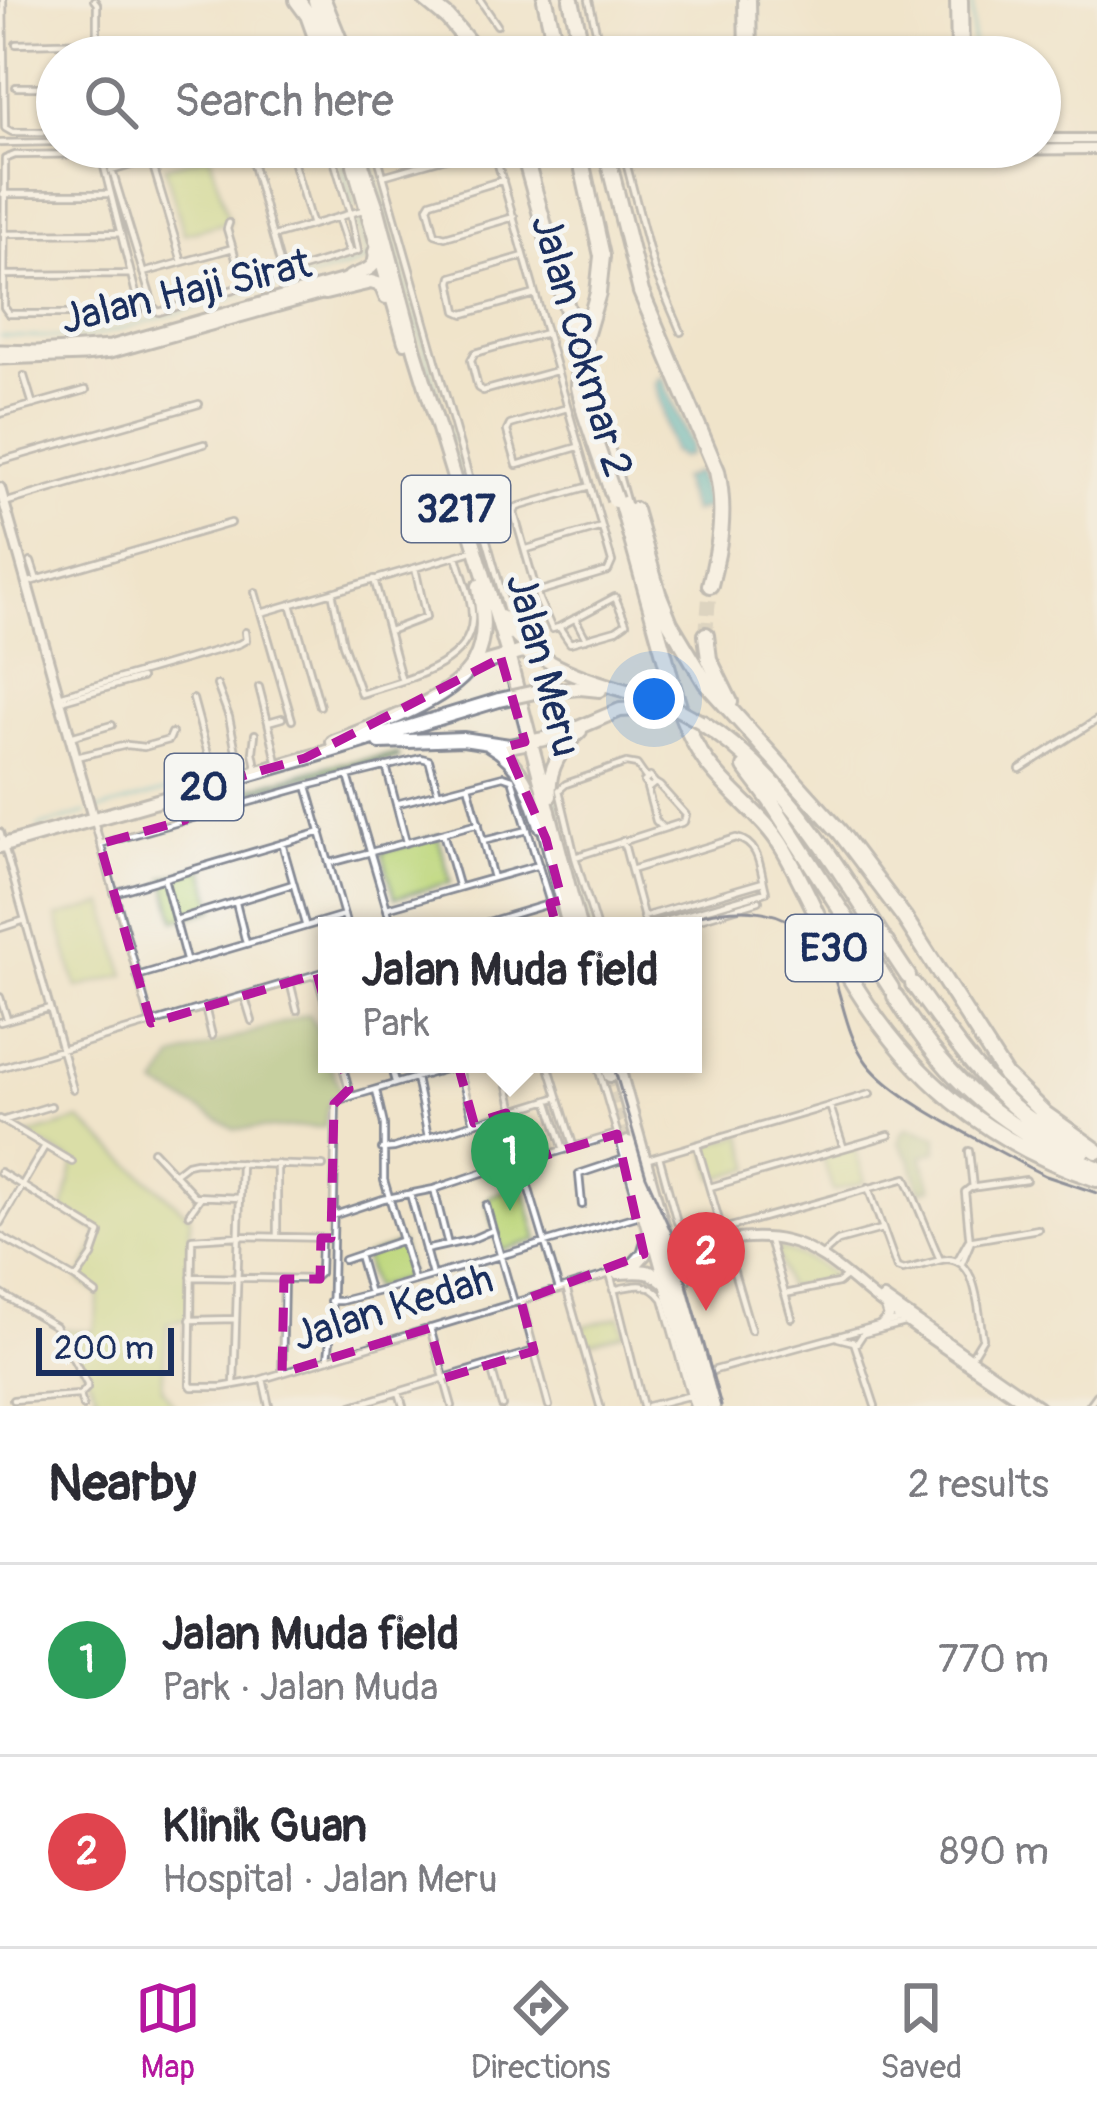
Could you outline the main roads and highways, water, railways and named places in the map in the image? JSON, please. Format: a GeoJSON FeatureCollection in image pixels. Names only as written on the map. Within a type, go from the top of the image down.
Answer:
{"type":"FeatureCollection","features":[{"type":"Feature","properties":{"kind":"highway"},"geometry":{"type":"LineString","coordinates":[[297,0],[316,36]]}},
{"type":"Feature","properties":{"kind":"highway"},"geometry":{"type":"LineString","coordinates":[[316,0],[322,36]]}},
{"type":"Feature","properties":{"kind":"highway"},"geometry":{"type":"LineString","coordinates":[[316,0],[335,36]]}},
{"type":"Feature","properties":{"kind":"highway"},"geometry":{"type":"LineString","coordinates":[[423,0],[455,36]]}},
{"type":"Feature","properties":{"kind":"highway"},"geometry":{"type":"LineString","coordinates":[[423,0],[464,36]]}},
{"type":"Feature","properties":{"kind":"highway"},"geometry":{"type":"LineString","coordinates":[[439,0],[475,36]]}},
{"type":"Feature","properties":{"kind":"highway"},"geometry":{"type":"LineString","coordinates":[[545,0],[553,36]]}},
{"type":"Feature","properties":{"kind":"highway"},"geometry":{"type":"LineString","coordinates":[[571,0],[579,36]]}},
{"type":"Feature","properties":{"kind":"highway"},"geometry":{"type":"LineString","coordinates":[[350,277],[370,269],[376,258],[361,168]]}},
{"type":"Feature","properties":{"kind":"highway"},"geometry":{"type":"LineString","coordinates":[[363,168],[388,263],[386,271]]}},
{"type":"Feature","properties":{"kind":"highway","name":"Jalan Meru"},"geometry":{"type":"LineString","coordinates":[[363,168],[395,268],[463,554],[504,657],[577,917]]}},
{"type":"Feature","properties":{"kind":"highway","name":"E30"},"geometry":{"type":"LineString","coordinates":[[533,168],[631,537],[693,741],[718,777],[756,813],[784,849],[846,971],[908,1056],[964,1112],[1013,1144],[1097,1179]]}},
{"type":"Feature","properties":{"kind":"highway","name":"E30"},"geometry":{"type":"LineString","coordinates":[[533,168],[658,593],[687,655],[706,683],[840,832],[904,917],[1005,1076],[1097,1155]]}},
{"type":"Feature","properties":{"kind":"highway"},"geometry":{"type":"LineString","coordinates":[[583,168],[602,256],[598,293],[580,354],[579,387],[584,413],[631,537]]}},
{"type":"Feature","properties":{"kind":"highway"},"geometry":{"type":"LineString","coordinates":[[609,168],[641,292],[717,471],[723,500],[722,533],[710,585]]}},
{"type":"Feature","properties":{"kind":"highway"},"geometry":{"type":"LineString","coordinates":[[367,212],[413,355]]}},
{"type":"Feature","properties":{"kind":"highway"},"geometry":{"type":"LineString","coordinates":[[325,293],[371,282],[382,285],[413,355]]}},
{"type":"Feature","properties":{"kind":"highway","name":"Jalan Meru"},"geometry":{"type":"LineString","coordinates":[[413,355],[466,495],[504,657]]}},
{"type":"Feature","properties":{"kind":"highway"},"geometry":{"type":"LineString","coordinates":[[473,666],[482,636],[479,586]]}},
{"type":"Feature","properties":{"kind":"highway"},"geometry":{"type":"LineString","coordinates":[[492,600],[521,643],[553,664]]}},
{"type":"Feature","properties":{"kind":"highway"},"geometry":{"type":"LineString","coordinates":[[706,634],[710,659],[725,695],[778,764]]}},
{"type":"Feature","properties":{"kind":"highway"},"geometry":{"type":"LineString","coordinates":[[314,756],[321,747],[449,688],[473,666],[522,652],[659,705]]}},
{"type":"Feature","properties":{"kind":"highway","name":"20"},"geometry":{"type":"LineString","coordinates":[[1,841],[535,692],[601,690],[659,705],[699,725]]}},
{"type":"Feature","properties":{"kind":"highway"},"geometry":{"type":"LineString","coordinates":[[314,756],[402,739],[509,746],[559,736],[620,710],[659,705]]}},
{"type":"Feature","properties":{"kind":"highway"},"geometry":{"type":"LineString","coordinates":[[558,843],[549,790],[552,769],[567,744],[590,722]]}},
{"type":"Feature","properties":{"kind":"highway","name":"E30"},"geometry":{"type":"LineString","coordinates":[[699,725],[772,781],[821,844],[966,1056],[995,1088],[1024,1115],[1097,1155]]}},
{"type":"Feature","properties":{"kind":"highway","name":"E30"},"geometry":{"type":"LineString","coordinates":[[699,725],[757,779],[919,1034],[951,1075],[1041,1142],[1097,1168]]}},
{"type":"Feature","properties":{"kind":"highway"},"geometry":{"type":"LineString","coordinates":[[483,742],[503,753],[520,772],[558,843]]}},
{"type":"Feature","properties":{"kind":"highway","name":"Jalan Meru"},"geometry":{"type":"LineString","coordinates":[[558,843],[556,902],[564,917]]}},
{"type":"Feature","properties":{"kind":"highway"},"geometry":{"type":"LineString","coordinates":[[613,1073],[652,1158],[705,1376],[700,1402]]}},
{"type":"Feature","properties":{"kind":"highway"},"geometry":{"type":"LineString","coordinates":[[622,1139],[652,1226],[673,1254],[680,1284]]}},
{"type":"Feature","properties":{"kind":"highway"},"geometry":{"type":"LineString","coordinates":[[634,1264],[649,1243],[652,1226]]}},
{"type":"Feature","properties":{"kind":"highway"},"geometry":{"type":"LineString","coordinates":[[673,1254],[675,1309]]}},
{"type":"Feature","properties":{"kind":"highway"},"geometry":{"type":"LineString","coordinates":[[614,1273],[641,1270],[670,1287],[700,1402]]}},
{"type":"Feature","properties":{"kind":"main road","name":"Jalan Haji Sirat"},"geometry":{"type":"LineString","coordinates":[[2,351],[110,346],[286,284],[386,271]]}},
{"type":"Feature","properties":{"kind":"main road","name":"Jalan Haji Sirat"},"geometry":{"type":"LineString","coordinates":[[2,351],[68,357],[110,352],[325,293],[386,271]]}},
{"type":"Feature","properties":{"kind":"water"},"geometry":{"type":"Polygon","coordinates":[[[658,377],[691,445],[689,455],[681,458],[672,451],[655,383],[658,377]]]}},
{"type":"Feature","properties":{"kind":"water"},"geometry":{"type":"Polygon","coordinates":[[[697,472],[708,508],[692,512],[681,479],[697,472]]]}},
{"type":"Feature","properties":{"kind":"waterway"},"geometry":{"type":"LineString","coordinates":[[756,36],[757,0]]}},
{"type":"Feature","properties":{"kind":"waterway"},"geometry":{"type":"LineString","coordinates":[[972,0],[973,36]]}},
{"type":"Feature","properties":{"kind":"waterway"},"geometry":{"type":"LineString","coordinates":[[343,168],[354,207]]}},
{"type":"Feature","properties":{"kind":"waterway"},"geometry":{"type":"LineString","coordinates":[[373,168],[451,442]]}},
{"type":"Feature","properties":{"kind":"waterway"},"geometry":{"type":"LineString","coordinates":[[0,336],[86,338],[358,264],[367,258],[357,219]]}},
{"type":"Feature","properties":{"kind":"waterway"},"geometry":{"type":"LineString","coordinates":[[454,453],[464,490]]}},
{"type":"Feature","properties":{"kind":"waterway"},"geometry":{"type":"LineString","coordinates":[[283,756],[296,752]]}},
{"type":"Feature","properties":{"kind":"waterway"},"geometry":{"type":"LineString","coordinates":[[244,768],[250,766]]}},
{"type":"Feature","properties":{"kind":"waterway"},"geometry":{"type":"LineString","coordinates":[[215,776],[234,771]]}},
{"type":"Feature","properties":{"kind":"waterway"},"geometry":{"type":"LineString","coordinates":[[202,779],[211,778]]}},
{"type":"Feature","properties":{"kind":"waterway"},"geometry":{"type":"LineString","coordinates":[[95,811],[194,783]]}},
{"type":"Feature","properties":{"kind":"waterway"},"geometry":{"type":"LineString","coordinates":[[556,796],[568,848]]}},
{"type":"Feature","properties":{"kind":"waterway"},"geometry":{"type":"LineString","coordinates":[[38,827],[86,813]]}},
{"type":"Feature","properties":{"kind":"waterway"},"geometry":{"type":"LineString","coordinates":[[572,863],[588,917]]}},
{"type":"Feature","properties":{"kind":"tunnel"},"geometry":{"type":"LineString","coordinates":[[706,635],[710,585]]}},
{"type":"Feature","properties":{"kind":"tunnel"},"geometry":{"type":"LineString","coordinates":[[610,1075],[628,1143]]}},
{"type":"Feature","properties":{"kind":"tram line"},"geometry":{"type":"LineString","coordinates":[[693,917],[740,910],[763,912],[805,932],[834,977],[855,1043],[880,1077],[919,1106],[1028,1167],[1097,1193]]}},
{"type":"Feature","properties":{"kind":"tram line"},"geometry":{"type":"LineString","coordinates":[[616,1073],[646,1176],[675,1240],[721,1406]]}},
{"type":"Feature","properties":{"kind":"place","name":"Jalan Muda field"},"geometry":{"type":"Point","coordinates":[510,1211]}},
{"type":"Feature","properties":{"kind":"place","name":"Klinik Guan"},"geometry":{"type":"Point","coordinates":[706,1311]}}]}
